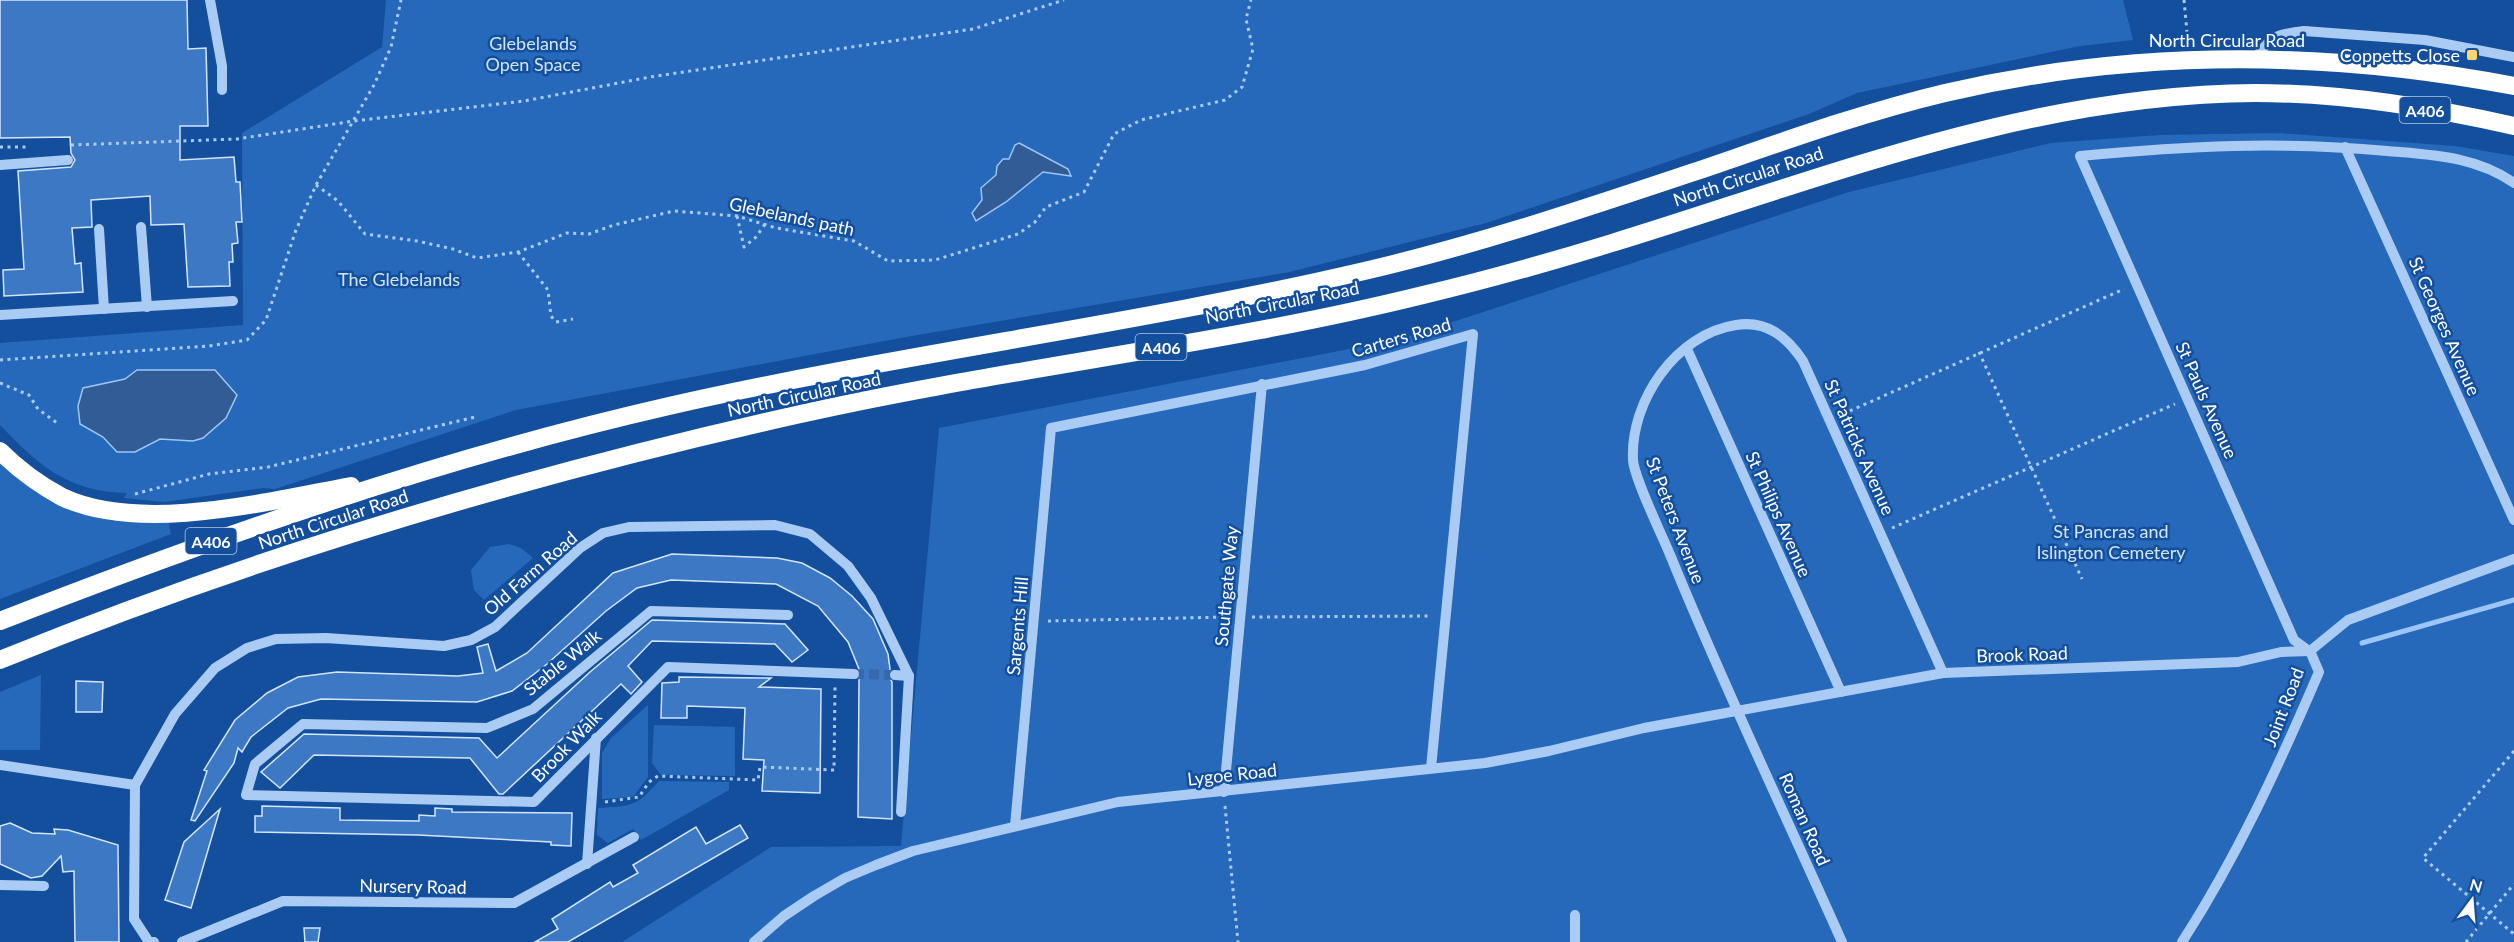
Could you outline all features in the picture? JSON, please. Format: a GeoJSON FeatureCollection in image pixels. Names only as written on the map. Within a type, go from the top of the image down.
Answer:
{"type":"FeatureCollection","features":[{"type":"Feature","properties":{"kind":"highway","name":"North Circular Road"},"geometry":{"type":"LineString","coordinates":[[0,621],[177,552],[425,472],[583,426],[736,391],[940,351],[1274,291],[1366,271],[1495,236],[1786,140],[1942,94],[2023,76],[2125,63],[2256,58],[2397,67],[2514,86]]}},
{"type":"Feature","properties":{"kind":"highway","name":"North Circular Road"},"geometry":{"type":"LineString","coordinates":[[0,660],[165,597],[324,542],[536,479],[799,414],[1013,372],[1316,318],[1423,295],[1609,244],[1872,158],[2023,119],[2088,107],[2170,98],[2254,93],[2335,95],[2514,126]]}},
{"type":"Feature","properties":{"kind":"highway","name":"A406"},"geometry":{"type":"LineString","coordinates":[[0,451],[13,464],[63,497],[88,506],[142,513],[258,503],[425,472]]}},
{"type":"Feature","properties":{"kind":"street"},"geometry":{"type":"LineString","coordinates":[[210,0],[222,66],[222,90]]}},
{"type":"Feature","properties":{"kind":"street"},"geometry":{"type":"LineString","coordinates":[[2256,58],[2267,42],[2286,33],[2304,31],[2425,40],[2514,57]]}},
{"type":"Feature","properties":{"kind":"street","name":"St Pauls Avenue"},"geometry":{"type":"LineString","coordinates":[[2310,651],[2294,640],[2080,156],[2250,144],[2345,147]]}},
{"type":"Feature","properties":{"kind":"street"},"geometry":{"type":"LineString","coordinates":[[2345,147],[2462,158],[2500,173],[2514,183]]}},
{"type":"Feature","properties":{"kind":"street","name":"St Georges Avenue"},"geometry":{"type":"LineString","coordinates":[[2345,147],[2514,520]]}},
{"type":"Feature","properties":{"kind":"street"},"geometry":{"type":"LineString","coordinates":[[0,165],[68,160]]}},
{"type":"Feature","properties":{"kind":"street"},"geometry":{"type":"LineString","coordinates":[[141,227],[147,306]]}},
{"type":"Feature","properties":{"kind":"street"},"geometry":{"type":"LineString","coordinates":[[99,229],[104,309]]}},
{"type":"Feature","properties":{"kind":"street"},"geometry":{"type":"LineString","coordinates":[[0,315],[233,301]]}},
{"type":"Feature","properties":{"kind":"street","name":"St Patricks Avenue"},"geometry":{"type":"LineString","coordinates":[[1687,349],[1719,327],[1742,324],[1771,328],[1790,342],[1803,361],[1943,673]]}},
{"type":"Feature","properties":{"kind":"street","name":"Carters Road"},"geometry":{"type":"LineString","coordinates":[[1051,428],[1365,365],[1473,334],[1431,768]]}},
{"type":"Feature","properties":{"kind":"street","name":"St Philips Avenue"},"geometry":{"type":"LineString","coordinates":[[1687,349],[1841,692]]}},
{"type":"Feature","properties":{"kind":"street","name":"St Peters Avenue"},"geometry":{"type":"LineString","coordinates":[[1687,349],[1663,371],[1649,391],[1638,415],[1633,438],[1633,464],[1737,710]]}},
{"type":"Feature","properties":{"kind":"street","name":"Southgate Way"},"geometry":{"type":"LineString","coordinates":[[1224,792],[1262,384]]}},
{"type":"Feature","properties":{"kind":"street","name":"Sargents Hill"},"geometry":{"type":"LineString","coordinates":[[1015,826],[1051,428]]}},
{"type":"Feature","properties":{"kind":"street","name":"Old Farm Road"},"geometry":{"type":"LineString","coordinates":[[135,785],[175,714],[215,668],[247,648],[276,639],[326,638],[444,646],[471,640],[495,627],[580,548],[603,533],[629,527],[775,525],[810,534],[848,566],[866,590],[909,676],[901,812]]}},
{"type":"Feature","properties":{"kind":"street","name":"Joint Road"},"geometry":{"type":"LineString","coordinates":[[2182,942],[2256,814],[2299,718],[2319,672],[2310,651],[2348,620],[2514,559]]}},
{"type":"Feature","properties":{"kind":"street","name":"Stable Walk"},"geometry":{"type":"LineString","coordinates":[[246,795],[255,764],[303,724],[487,728],[533,709],[651,611],[788,615]]}},
{"type":"Feature","properties":{"kind":"street","name":"Brook Road"},"geometry":{"type":"LineString","coordinates":[[1737,710],[1943,673],[2238,662],[2281,652],[2310,651]]}},
{"type":"Feature","properties":{"kind":"street","name":"Brook Walk"},"geometry":{"type":"LineString","coordinates":[[246,795],[534,802],[668,667],[854,674]]}},
{"type":"Feature","properties":{"kind":"street"},"geometry":{"type":"LineString","coordinates":[[895,675],[909,676]]}},
{"type":"Feature","properties":{"kind":"street","name":"Lygoe Road"},"geometry":{"type":"LineString","coordinates":[[754,942],[784,916],[845,878],[913,851],[1015,826],[1118,802],[1485,763],[1737,710]]}},
{"type":"Feature","properties":{"kind":"street","name":"Roman Road"},"geometry":{"type":"LineString","coordinates":[[1737,710],[1842,942]]}},
{"type":"Feature","properties":{"kind":"street"},"geometry":{"type":"LineString","coordinates":[[587,864],[596,738]]}},
{"type":"Feature","properties":{"kind":"street"},"geometry":{"type":"LineString","coordinates":[[0,765],[135,785],[134,920],[149,942],[154,942]]}},
{"type":"Feature","properties":{"kind":"street","name":"Nursery Road"},"geometry":{"type":"LineString","coordinates":[[182,942],[283,901],[514,903],[634,837]]}},
{"type":"Feature","properties":{"kind":"street"},"geometry":{"type":"LineString","coordinates":[[0,885],[44,886]]}},
{"type":"Feature","properties":{"kind":"street"},"geometry":{"type":"LineString","coordinates":[[1575,915],[1575,942]]}},
{"type":"Feature","properties":{"kind":"path"},"geometry":{"type":"LineString","coordinates":[[354,121],[391,47],[401,0]]}},
{"type":"Feature","properties":{"kind":"path"},"geometry":{"type":"LineString","coordinates":[[61,146],[237,139],[354,121],[524,101],[650,77],[972,29],[1064,0]]}},
{"type":"Feature","properties":{"kind":"path","name":"Glebelands path"},"geometry":{"type":"LineString","coordinates":[[316,185],[338,201],[365,234],[417,241],[477,258],[518,252],[567,233],[589,234],[614,225],[674,211],[737,216],[776,228],[854,241],[888,261],[935,260],[1018,234],[1035,222],[1046,207],[1084,192],[1114,134],[1141,120],[1225,100],[1242,87],[1253,49],[1246,20],[1251,0]]}},
{"type":"Feature","properties":{"kind":"path"},"geometry":{"type":"LineString","coordinates":[[2184,0],[2188,43]]}},
{"type":"Feature","properties":{"kind":"path"},"geometry":{"type":"LineString","coordinates":[[0,147],[38,147]]}},
{"type":"Feature","properties":{"kind":"path"},"geometry":{"type":"LineString","coordinates":[[737,216],[744,247],[756,237],[765,224]]}},
{"type":"Feature","properties":{"kind":"path"},"geometry":{"type":"LineString","coordinates":[[518,252],[548,290],[552,316],[556,322],[573,319]]}},
{"type":"Feature","properties":{"kind":"path"},"geometry":{"type":"LineString","coordinates":[[1830,420],[2136,283]]}},
{"type":"Feature","properties":{"kind":"path"},"geometry":{"type":"LineString","coordinates":[[1979,352],[2082,579]]}},
{"type":"Feature","properties":{"kind":"path"},"geometry":{"type":"LineString","coordinates":[[0,383],[29,395],[38,409],[57,423]]}},
{"type":"Feature","properties":{"kind":"path"},"geometry":{"type":"LineString","coordinates":[[1880,534],[2188,398]]}},
{"type":"Feature","properties":{"kind":"path"},"geometry":{"type":"LineString","coordinates":[[133,494],[209,474],[268,467],[475,417]]}},
{"type":"Feature","properties":{"kind":"path"},"geometry":{"type":"LineString","coordinates":[[591,803],[639,797],[649,782],[658,776],[758,780],[760,767],[834,770],[835,673]]}},
{"type":"Feature","properties":{"kind":"path"},"geometry":{"type":"LineString","coordinates":[[2514,751],[2423,858],[2514,934]]}},
{"type":"Feature","properties":{"kind":"path"},"geometry":{"type":"LineString","coordinates":[[1224,792],[1238,942]]}},
{"type":"Feature","properties":{"kind":"path"},"geometry":{"type":"LineString","coordinates":[[2466,942],[2514,884]]}},
{"type":"Feature","properties":{"kind":"green space","name":"The Glebelands"},"geometry":{"type":"Polygon","coordinates":[[[386,0],[2123,0],[2133,40],[2080,46],[1857,93],[1809,114],[1486,223],[1289,272],[906,337],[516,410],[275,489],[263,488],[164,502],[124,498],[127,493],[88,488],[71,482],[41,464],[0,425],[0,343],[243,325],[242,133],[382,47],[386,0]],[[137,370],[125,379],[84,388],[80,424],[103,437],[118,452],[135,452],[160,439],[193,441],[137,370]]]}},
{"type":"Feature","properties":{"kind":"green space","name":"St Pancras and Islington Cemetery"},"geometry":{"type":"Polygon","coordinates":[[[2278,133],[2455,146],[2514,156],[2514,942],[622,942],[771,847],[901,846],[939,428],[1401,339],[1849,192],[2051,143],[2159,135],[2278,133]]]}},
{"type":"Feature","properties":{"kind":"green space"},"geometry":{"type":"Polygon","coordinates":[[[0,460],[32,487],[168,520],[171,534],[0,599],[0,460]]]}},
{"type":"Feature","properties":{"kind":"green space"},"geometry":{"type":"Polygon","coordinates":[[[509,544],[521,548],[533,558],[484,600],[474,590],[471,570],[490,547],[509,544]]]}},
{"type":"Feature","properties":{"kind":"green space"},"geometry":{"type":"Polygon","coordinates":[[[41,675],[40,750],[0,750],[0,692],[41,675]]]}},
{"type":"Feature","properties":{"kind":"green space"},"geometry":{"type":"Polygon","coordinates":[[[648,705],[648,777],[633,797],[602,799],[602,753],[611,738],[648,705]]]}},
{"type":"Feature","properties":{"kind":"green space"},"geometry":{"type":"Polygon","coordinates":[[[654,725],[735,727],[735,776],[661,775],[652,763],[654,725]]]}},
{"type":"Feature","properties":{"kind":"green space"},"geometry":{"type":"Polygon","coordinates":[[[659,781],[729,782],[729,790],[641,840],[633,829],[608,843],[597,835],[598,808],[633,804],[645,796],[659,781]]]}},
{"type":"Feature","properties":{"kind":"shaded area"},"geometry":{"type":"Polygon","coordinates":[[[1019,143],[1068,169],[1071,176],[1043,172],[1006,202],[976,221],[972,213],[982,200],[981,188],[996,175],[997,166],[1003,159],[1009,159],[1015,145],[1019,143]]]}},
{"type":"Feature","properties":{"kind":"shaded area"},"geometry":{"type":"Polygon","coordinates":[[[137,370],[215,370],[237,395],[226,418],[203,438],[193,441],[160,439],[135,452],[117,452],[103,437],[80,424],[78,406],[83,388],[125,379],[137,370]]]}},
{"type":"Feature","properties":{"kind":"building"},"geometry":{"type":"Polygon","coordinates":[[[0,0],[187,0],[188,49],[206,48],[208,126],[180,126],[180,160],[234,157],[236,182],[240,182],[242,222],[236,222],[238,243],[232,244],[233,262],[229,262],[230,286],[188,287],[184,224],[151,225],[150,196],[91,200],[92,227],[72,228],[75,264],[81,263],[83,292],[4,296],[3,270],[24,269],[18,171],[71,167],[75,160],[71,153],[70,137],[0,138],[0,0]]]}},
{"type":"Feature","properties":{"kind":"building"},"geometry":{"type":"Polygon","coordinates":[[[672,554],[777,558],[802,563],[830,578],[852,596],[873,619],[888,654],[890,669],[888,675],[892,682],[892,819],[858,817],[859,680],[861,674],[848,642],[818,606],[776,584],[671,580],[637,588],[606,611],[547,664],[512,691],[477,702],[321,699],[288,708],[251,737],[242,752],[238,748],[234,763],[195,821],[191,820],[207,771],[204,770],[235,720],[267,693],[298,677],[337,672],[458,676],[483,673],[477,647],[488,644],[496,671],[527,653],[613,573],[672,554]]]}},
{"type":"Feature","properties":{"kind":"building"},"geometry":{"type":"Polygon","coordinates":[[[652,620],[785,624],[808,650],[792,662],[775,644],[652,641],[628,666],[642,682],[631,694],[621,684],[503,794],[499,794],[470,758],[314,755],[280,788],[261,772],[304,734],[479,738],[497,758],[590,672],[652,620]]]}},
{"type":"Feature","properties":{"kind":"building"},"geometry":{"type":"Polygon","coordinates":[[[679,677],[771,678],[759,687],[821,689],[820,793],[762,791],[764,760],[743,759],[745,708],[687,706],[687,718],[661,718],[662,683],[679,682],[679,677]]]}},
{"type":"Feature","properties":{"kind":"building"},"geometry":{"type":"Polygon","coordinates":[[[76,681],[103,682],[102,712],[76,712],[76,681]]]}},
{"type":"Feature","properties":{"kind":"building"},"geometry":{"type":"Polygon","coordinates":[[[262,806],[340,808],[340,820],[419,821],[419,815],[435,816],[435,808],[452,809],[452,812],[572,813],[571,846],[551,845],[551,842],[418,835],[255,832],[255,816],[262,816],[262,806]]]}},
{"type":"Feature","properties":{"kind":"building"},"geometry":{"type":"Polygon","coordinates":[[[220,809],[191,908],[165,900],[184,842],[220,809]]]}},
{"type":"Feature","properties":{"kind":"building"},"geometry":{"type":"Polygon","coordinates":[[[10,823],[32,833],[55,834],[54,829],[68,830],[118,845],[119,942],[75,942],[74,871],[63,872],[61,856],[42,876],[31,878],[0,864],[0,826],[10,823]]]}},
{"type":"Feature","properties":{"kind":"building"},"geometry":{"type":"Polygon","coordinates":[[[740,825],[748,838],[568,942],[535,942],[558,929],[552,919],[610,882],[613,887],[638,873],[633,865],[696,827],[706,844],[740,825]]]}},
{"type":"Feature","properties":{"kind":"building"},"geometry":{"type":"Polygon","coordinates":[[[304,928],[320,928],[318,942],[305,942],[304,928]]]}},
{"type":"Feature","properties":{"kind":"waterway"},"geometry":{"type":"LineString","coordinates":[[2362,643],[2514,600]]}},
{"type":"Feature","properties":{"kind":"tunnel"},"geometry":{"type":"LineString","coordinates":[[854,674],[895,675]]}},
{"type":"Feature","properties":{"kind":"place","name":"Coppetts Close"},"geometry":{"type":"Point","coordinates":[2472,55]}},
{"type":"Feature","properties":{"kind":"park label","name":"Glebelands Open Space"},"geometry":{"type":"Point","coordinates":[533,53]}}]}
